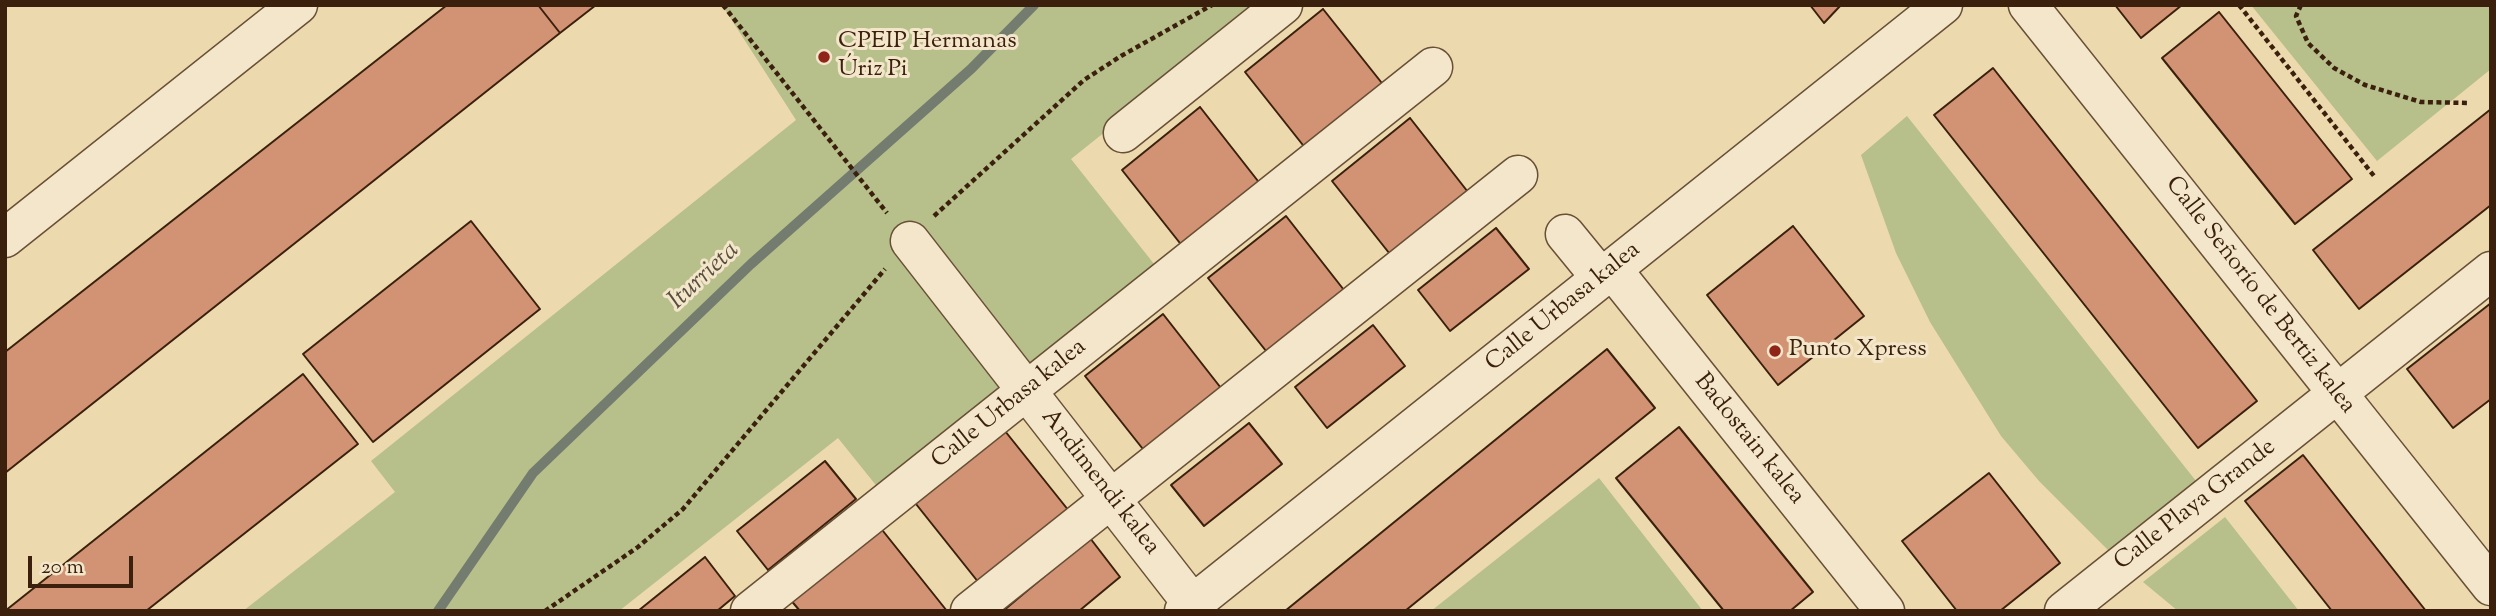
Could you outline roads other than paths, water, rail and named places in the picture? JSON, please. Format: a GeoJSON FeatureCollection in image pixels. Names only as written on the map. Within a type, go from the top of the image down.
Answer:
{"type":"FeatureCollection","features":[{"type":"Feature","properties":{"kind":"street"},"geometry":{"type":"LineString","coordinates":[[5,239],[298,5]]}},
{"type":"Feature","properties":{"kind":"street"},"geometry":{"type":"LineString","coordinates":[[1124,133],[1283,5]]}},
{"type":"Feature","properties":{"kind":"street","name":"Calle Urbasa kalea"},"geometry":{"type":"LineString","coordinates":[[1184,602],[1607,274],[1943,5]]}},
{"type":"Feature","properties":{"kind":"street","name":"Calle Señorío de Bertiz kalea"},"geometry":{"type":"LineString","coordinates":[[2028,5],[2491,586]]}},
{"type":"Feature","properties":{"kind":"street","name":"Calle Urbasa kalea"},"geometry":{"type":"LineString","coordinates":[[751,611],[1433,67]]}},
{"type":"Feature","properties":{"kind":"street"},"geometry":{"type":"LineString","coordinates":[[970,611],[1518,175]]}},
{"type":"Feature","properties":{"kind":"street","name":"Badostain kalea"},"geometry":{"type":"LineString","coordinates":[[1565,234],[1607,274],[1885,611]]}},
{"type":"Feature","properties":{"kind":"street","name":"Andimendi kalea"},"geometry":{"type":"LineString","coordinates":[[910,241],[1111,499],[1184,602]]}},
{"type":"Feature","properties":{"kind":"street","name":"Calle Playa Grande"},"geometry":{"type":"LineString","coordinates":[[2064,611],[2491,271]]}},
{"type":"Feature","properties":{"kind":"waterway","name":"Iturrieta"},"geometry":{"type":"LineString","coordinates":[[438,611],[533,473],[751,264],[971,69],[1034,5]]}},
{"type":"Feature","properties":{"kind":"place","name":"CPEIP Hermanas Úriz Pi"},"geometry":{"type":"Point","coordinates":[824,57]}},
{"type":"Feature","properties":{"kind":"place","name":"Punto Xpress"},"geometry":{"type":"Point","coordinates":[1775,351]}}]}
